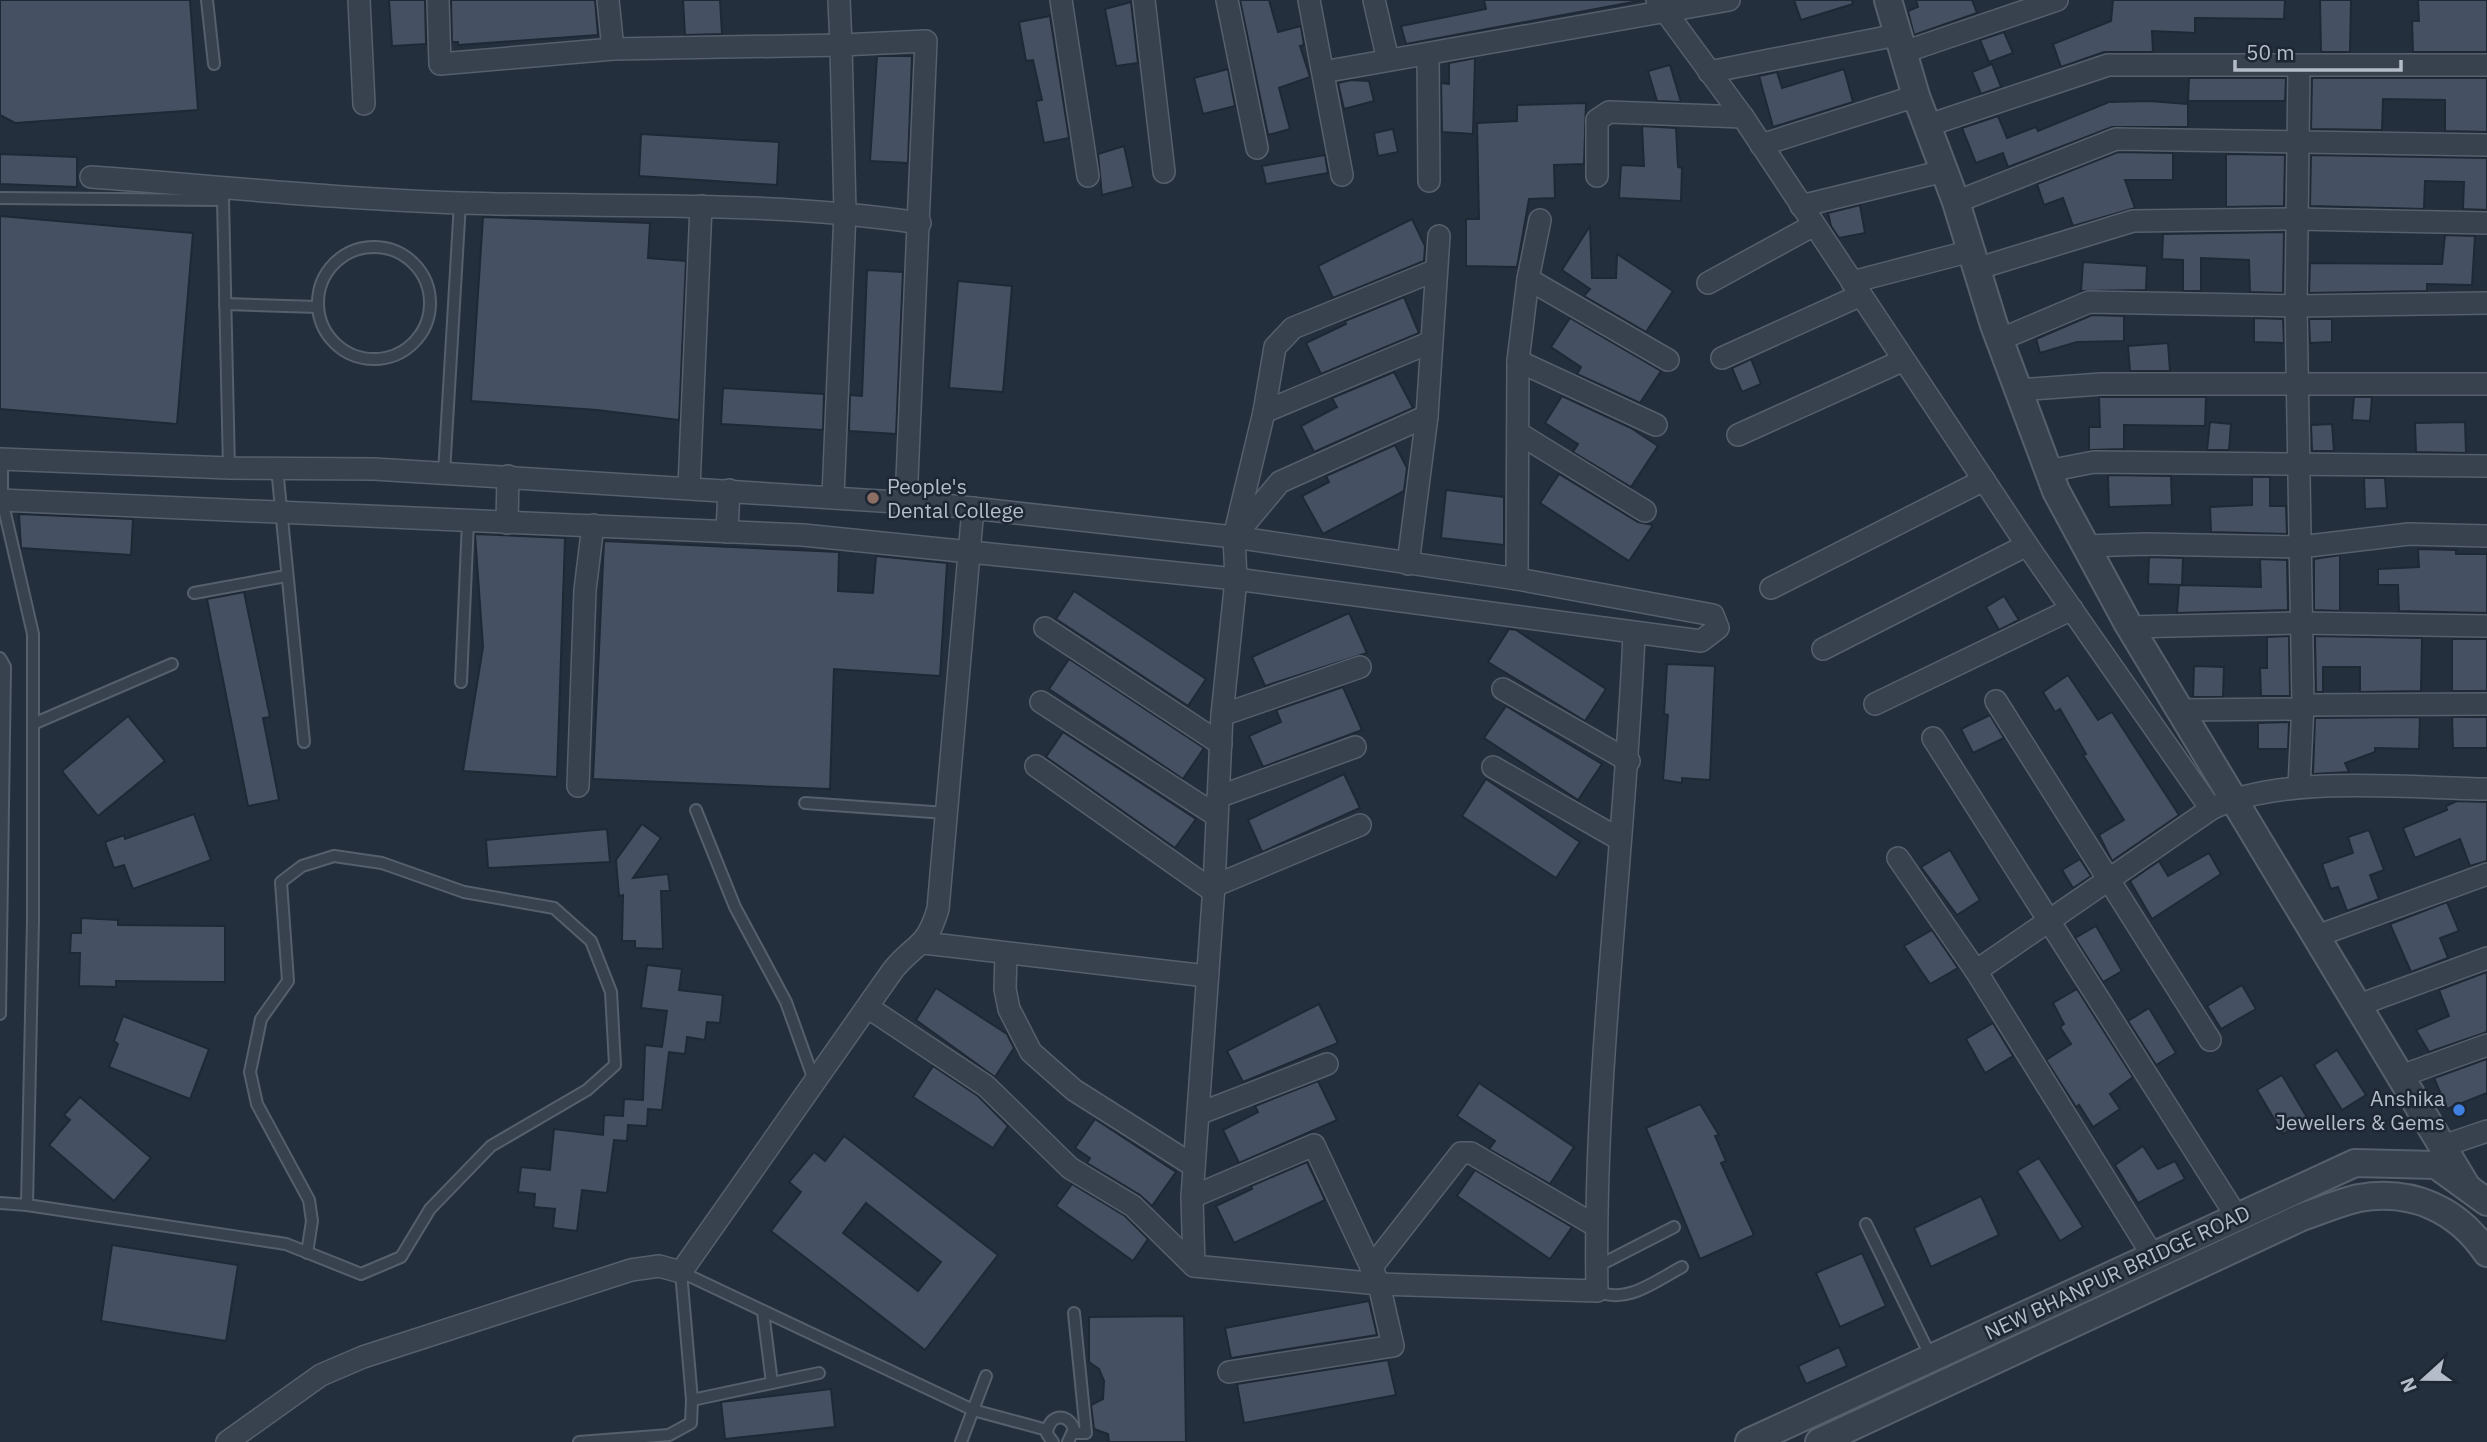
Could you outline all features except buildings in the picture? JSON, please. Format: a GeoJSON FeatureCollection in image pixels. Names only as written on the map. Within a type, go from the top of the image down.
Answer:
{"type":"FeatureCollection","features":[{"type":"Feature","properties":{"kind":"street"},"geometry":{"type":"LineString","coordinates":[[359,0],[364,103]]}},
{"type":"Feature","properties":{"kind":"street"},"geometry":{"type":"LineString","coordinates":[[438,0],[440,64],[613,49],[926,41],[906,502]]}},
{"type":"Feature","properties":{"kind":"street"},"geometry":{"type":"LineString","coordinates":[[608,0],[613,49]]}},
{"type":"Feature","properties":{"kind":"street"},"geometry":{"type":"LineString","coordinates":[[833,496],[845,212],[839,0]]}},
{"type":"Feature","properties":{"kind":"street"},"geometry":{"type":"LineString","coordinates":[[1061,0],[1088,176]]}},
{"type":"Feature","properties":{"kind":"street"},"geometry":{"type":"LineString","coordinates":[[1144,0],[1164,172]]}},
{"type":"Feature","properties":{"kind":"street"},"geometry":{"type":"LineString","coordinates":[[1227,0],[1257,148]]}},
{"type":"Feature","properties":{"kind":"street"},"geometry":{"type":"LineString","coordinates":[[1309,0],[1342,175]]}},
{"type":"Feature","properties":{"kind":"street"},"geometry":{"type":"LineString","coordinates":[[1374,0],[1388,60]]}},
{"type":"Feature","properties":{"kind":"street"},"geometry":{"type":"LineString","coordinates":[[1323,72],[1428,55],[1661,6],[1729,0]]}},
{"type":"Feature","properties":{"kind":"street"},"geometry":{"type":"LineString","coordinates":[[1888,0],[1926,126],[1956,202],[1999,340],[2048,471],[2085,546],[2130,627],[2443,1146],[2477,1195]]}},
{"type":"Feature","properties":{"kind":"street"},"geometry":{"type":"LineString","coordinates":[[1709,72],[1901,43],[2057,0]]}},
{"type":"Feature","properties":{"kind":"street"},"geometry":{"type":"LineString","coordinates":[[1661,6],[1742,117],[2027,545],[2211,809]]}},
{"type":"Feature","properties":{"kind":"street"},"geometry":{"type":"LineString","coordinates":[[1428,55],[1429,181]]}},
{"type":"Feature","properties":{"kind":"street"},"geometry":{"type":"LineString","coordinates":[[1926,126],[2108,65],[2487,65]]}},
{"type":"Feature","properties":{"kind":"street"},"geometry":{"type":"LineString","coordinates":[[2299,66],[2296,306],[2301,465],[2303,707],[2300,787]]}},
{"type":"Feature","properties":{"kind":"street"},"geometry":{"type":"LineString","coordinates":[[1761,145],[1916,96]]}},
{"type":"Feature","properties":{"kind":"street"},"geometry":{"type":"LineString","coordinates":[[1597,176],[1597,120],[1609,112],[1742,117]]}},
{"type":"Feature","properties":{"kind":"street"},"geometry":{"type":"LineString","coordinates":[[1956,202],[2116,139],[2487,145]]}},
{"type":"Feature","properties":{"kind":"street"},"geometry":{"type":"LineString","coordinates":[[1801,206],[1944,171]]}},
{"type":"Feature","properties":{"kind":"street"},"geometry":{"type":"LineString","coordinates":[[92,177],[460,203],[701,206],[845,212],[920,223]]}},
{"type":"Feature","properties":{"kind":"street"},"geometry":{"type":"LineString","coordinates":[[690,487],[701,206]]}},
{"type":"Feature","properties":{"kind":"street"},"geometry":{"type":"LineString","coordinates":[[1722,358],[1856,288],[2133,221],[2297,219],[2487,223]]}},
{"type":"Feature","properties":{"kind":"street"},"geometry":{"type":"LineString","coordinates":[[1517,579],[1518,361],[1528,279],[1541,220]]}},
{"type":"Feature","properties":{"kind":"street"},"geometry":{"type":"LineString","coordinates":[[1708,283],[1814,225]]}},
{"type":"Feature","properties":{"kind":"street"},"geometry":{"type":"LineString","coordinates":[[1408,564],[1427,416],[1439,236]]}},
{"type":"Feature","properties":{"kind":"street"},"geometry":{"type":"LineString","coordinates":[[1194,1266],[1192,1197],[1214,889],[1222,715],[1236,579],[1234,537],[1264,412],[1275,347],[1293,328],[1436,270]]}},
{"type":"Feature","properties":{"kind":"street"},"geometry":{"type":"LineString","coordinates":[[1528,279],[1668,360]]}},
{"type":"Feature","properties":{"kind":"street"},"geometry":{"type":"LineString","coordinates":[[1999,340],[2089,302],[2296,306],[2487,303]]}},
{"type":"Feature","properties":{"kind":"street"},"geometry":{"type":"LineString","coordinates":[[1264,412],[1432,342]]}},
{"type":"Feature","properties":{"kind":"street"},"geometry":{"type":"LineString","coordinates":[[1738,435],[1904,360]]}},
{"type":"Feature","properties":{"kind":"street"},"geometry":{"type":"LineString","coordinates":[[1518,361],[1656,425]]}},
{"type":"Feature","properties":{"kind":"street"},"geometry":{"type":"LineString","coordinates":[[2017,390],[2101,384],[2487,384]]}},
{"type":"Feature","properties":{"kind":"street"},"geometry":{"type":"LineString","coordinates":[[1234,537],[1280,482],[1427,416]]}},
{"type":"Feature","properties":{"kind":"street"},"geometry":{"type":"LineString","coordinates":[[1518,433],[1645,511]]}},
{"type":"Feature","properties":{"kind":"street"},"geometry":{"type":"LineString","coordinates":[[1,459],[508,476],[833,496],[973,508],[1234,537],[1517,579],[1713,615],[1718,628],[1700,641],[1236,579],[803,535],[1,500]]}},
{"type":"Feature","properties":{"kind":"street"},"geometry":{"type":"LineString","coordinates":[[2048,471],[2094,462],[2487,466]]}},
{"type":"Feature","properties":{"kind":"street"},"geometry":{"type":"LineString","coordinates":[[507,523],[508,476]]}},
{"type":"Feature","properties":{"kind":"street"},"geometry":{"type":"LineString","coordinates":[[1771,588],[1984,480]]}},
{"type":"Feature","properties":{"kind":"street"},"geometry":{"type":"LineString","coordinates":[[727,532],[729,490]]}},
{"type":"Feature","properties":{"kind":"street"},"geometry":{"type":"LineString","coordinates":[[227,1442],[321,1375],[363,1357],[631,1269],[659,1266],[681,1272],[902,959],[924,943],[932,931],[938,909],[973,508]]}},
{"type":"Feature","properties":{"kind":"street"},"geometry":{"type":"LineString","coordinates":[[578,786],[585,590],[593,524]]}},
{"type":"Feature","properties":{"kind":"street"},"geometry":{"type":"LineString","coordinates":[[2085,546],[2146,544],[2301,547],[2409,534],[2487,536]]}},
{"type":"Feature","properties":{"kind":"street"},"geometry":{"type":"LineString","coordinates":[[1823,649],[2027,545]]}},
{"type":"Feature","properties":{"kind":"street"},"geometry":{"type":"LineString","coordinates":[[1875,704],[2071,609]]}},
{"type":"Feature","properties":{"kind":"street"},"geometry":{"type":"LineString","coordinates":[[2130,627],[2301,623],[2487,626]]}},
{"type":"Feature","properties":{"kind":"street"},"geometry":{"type":"LineString","coordinates":[[1045,628],[1221,744]]}},
{"type":"Feature","properties":{"kind":"street"},"geometry":{"type":"LineString","coordinates":[[869,1008],[986,1086],[1070,1168],[1133,1206],[1194,1266],[1597,1291],[1596,1226],[1619,839],[1629,761],[1634,634]]}},
{"type":"Feature","properties":{"kind":"street"},"geometry":{"type":"LineString","coordinates":[[1222,715],[1360,667]]}},
{"type":"Feature","properties":{"kind":"street"},"geometry":{"type":"LineString","coordinates":[[1503,688],[1629,761]]}},
{"type":"Feature","properties":{"kind":"street"},"geometry":{"type":"LineString","coordinates":[[1996,701],[2110,878],[2210,1041]]}},
{"type":"Feature","properties":{"kind":"street"},"geometry":{"type":"LineString","coordinates":[[1041,702],[1218,807]]}},
{"type":"Feature","properties":{"kind":"street"},"geometry":{"type":"LineString","coordinates":[[2181,710],[2487,705]]}},
{"type":"Feature","properties":{"kind":"street"},"geometry":{"type":"LineString","coordinates":[[1933,738],[2237,1217]]}},
{"type":"Feature","properties":{"kind":"street"},"geometry":{"type":"LineString","coordinates":[[1218,807],[1355,747]]}},
{"type":"Feature","properties":{"kind":"street"},"geometry":{"type":"LineString","coordinates":[[1036,766],[1214,889]]}},
{"type":"Feature","properties":{"kind":"street"},"geometry":{"type":"LineString","coordinates":[[1493,767],[1619,839]]}},
{"type":"Feature","properties":{"kind":"street"},"geometry":{"type":"LineString","coordinates":[[1976,971],[2211,809],[2234,797],[2300,787],[2487,789]]}},
{"type":"Feature","properties":{"kind":"street"},"geometry":{"type":"LineString","coordinates":[[1214,889],[1360,825]]}},
{"type":"Feature","properties":{"kind":"street"},"geometry":{"type":"LineString","coordinates":[[1898,858],[1976,971],[2153,1256]]}},
{"type":"Feature","properties":{"kind":"street"},"geometry":{"type":"LineString","coordinates":[[2317,936],[2487,874]]}},
{"type":"Feature","properties":{"kind":"street"},"geometry":{"type":"LineString","coordinates":[[924,943],[1207,976]]}},
{"type":"Feature","properties":{"kind":"street"},"geometry":{"type":"LineString","coordinates":[[1006,954],[1005,989],[1009,1009],[1031,1052],[1074,1090],[1194,1166]]}},
{"type":"Feature","properties":{"kind":"street"},"geometry":{"type":"LineString","coordinates":[[2359,1005],[2487,958]]}},
{"type":"Feature","properties":{"kind":"street"},"geometry":{"type":"LineString","coordinates":[[2401,1076],[2487,1045]]}},
{"type":"Feature","properties":{"kind":"street"},"geometry":{"type":"LineString","coordinates":[[1198,1114],[1327,1065]]}},
{"type":"Feature","properties":{"kind":"street"},"geometry":{"type":"LineString","coordinates":[[2443,1146],[2487,1131]]}},
{"type":"Feature","properties":{"kind":"street"},"geometry":{"type":"LineString","coordinates":[[1192,1197],[1314,1145],[1375,1276],[1393,1346],[1229,1372]]}},
{"type":"Feature","properties":{"kind":"street"},"geometry":{"type":"LineString","coordinates":[[1375,1276],[1461,1153],[1471,1153],[1596,1226]]}},
{"type":"Feature","properties":{"kind":"street","name":"NEW BHANPUR BRIDGE ROAD"},"geometry":{"type":"LineString","coordinates":[[1749,1442],[2355,1163],[2436,1164],[2477,1195]]}},
{"type":"Feature","properties":{"kind":"street","name":"NEW BHANPUR BRIDGE ROAD"},"geometry":{"type":"LineString","coordinates":[[1819,1442],[2302,1217],[2358,1198],[2403,1198],[2453,1214],[2487,1253]]}},
{"type":"Feature","properties":{"kind":"lane"},"geometry":{"type":"LineString","coordinates":[[206,0],[214,64]]}},
{"type":"Feature","properties":{"kind":"lane"},"geometry":{"type":"LineString","coordinates":[[0,198],[222,200],[229,468]]}},
{"type":"Feature","properties":{"kind":"lane"},"geometry":{"type":"LineString","coordinates":[[444,473],[460,203]]}},
{"type":"Feature","properties":{"kind":"lane"},"geometry":{"type":"LineString","coordinates":[[374,246],[393,249],[409,258],[421,271],[429,288],[431,306],[427,324],[411,345],[387,358],[369,359],[352,355],[336,344],[324,329],[317,307],[326,273],[338,259],[355,249],[374,246]]}},
{"type":"Feature","properties":{"kind":"lane"},"geometry":{"type":"LineString","coordinates":[[225,304],[317,307]]}},
{"type":"Feature","properties":{"kind":"lane"},"geometry":{"type":"LineString","coordinates":[[1,459],[1,500],[33,634],[27,1205]]}},
{"type":"Feature","properties":{"kind":"lane"},"geometry":{"type":"LineString","coordinates":[[277,468],[279,514],[304,743]]}},
{"type":"Feature","properties":{"kind":"lane"},"geometry":{"type":"LineString","coordinates":[[461,682],[468,521]]}},
{"type":"Feature","properties":{"kind":"lane"},"geometry":{"type":"LineString","coordinates":[[194,593],[286,576]]}},
{"type":"Feature","properties":{"kind":"lane"},"geometry":{"type":"LineString","coordinates":[[0,658],[5,667],[0,1014]]}},
{"type":"Feature","properties":{"kind":"lane"},"geometry":{"type":"LineString","coordinates":[[33,724],[172,664]]}},
{"type":"Feature","properties":{"kind":"lane"},"geometry":{"type":"LineString","coordinates":[[805,803],[946,813]]}},
{"type":"Feature","properties":{"kind":"lane"},"geometry":{"type":"LineString","coordinates":[[695,810],[735,907],[786,1002],[815,1083]]}},
{"type":"Feature","properties":{"kind":"lane"},"geometry":{"type":"LineString","coordinates":[[0,1203],[286,1244],[307,1253],[361,1274],[401,1257],[429,1209],[491,1146],[587,1090],[614,1065],[611,992],[591,941],[554,908],[464,892],[383,863],[334,856],[303,866],[281,882],[288,981],[261,1019],[250,1072],[257,1104],[309,1200],[312,1221],[307,1253]]}},
{"type":"Feature","properties":{"kind":"lane"},"geometry":{"type":"LineString","coordinates":[[1866,1224],[1931,1358]]}},
{"type":"Feature","properties":{"kind":"lane"},"geometry":{"type":"LineString","coordinates":[[1596,1267],[1674,1227]]}},
{"type":"Feature","properties":{"kind":"lane"},"geometry":{"type":"LineString","coordinates":[[1597,1291],[1609,1297],[1628,1296],[1682,1267]]}},
{"type":"Feature","properties":{"kind":"lane"},"geometry":{"type":"LineString","coordinates":[[681,1272],[973,1410],[1047,1430],[1053,1442]]}},
{"type":"Feature","properties":{"kind":"lane"},"geometry":{"type":"LineString","coordinates":[[579,1442],[669,1435],[691,1423],[692,1400],[681,1272]]}},
{"type":"Feature","properties":{"kind":"lane"},"geometry":{"type":"LineString","coordinates":[[763,1312],[772,1383]]}},
{"type":"Feature","properties":{"kind":"lane"},"geometry":{"type":"LineString","coordinates":[[1047,1430],[1053,1419],[1062,1417],[1070,1421],[1071,1438],[1086,1433],[1074,1313]]}},
{"type":"Feature","properties":{"kind":"lane"},"geometry":{"type":"LineString","coordinates":[[692,1400],[819,1373]]}},
{"type":"Feature","properties":{"kind":"lane"},"geometry":{"type":"LineString","coordinates":[[961,1442],[986,1376]]}},
{"type":"Feature","properties":{"kind":"place","name":"People's Dental College"},"geometry":{"type":"Point","coordinates":[873,498]}},
{"type":"Feature","properties":{"kind":"place","name":"Anshika Jewellers & Gems"},"geometry":{"type":"Point","coordinates":[2459,1110]}}]}
